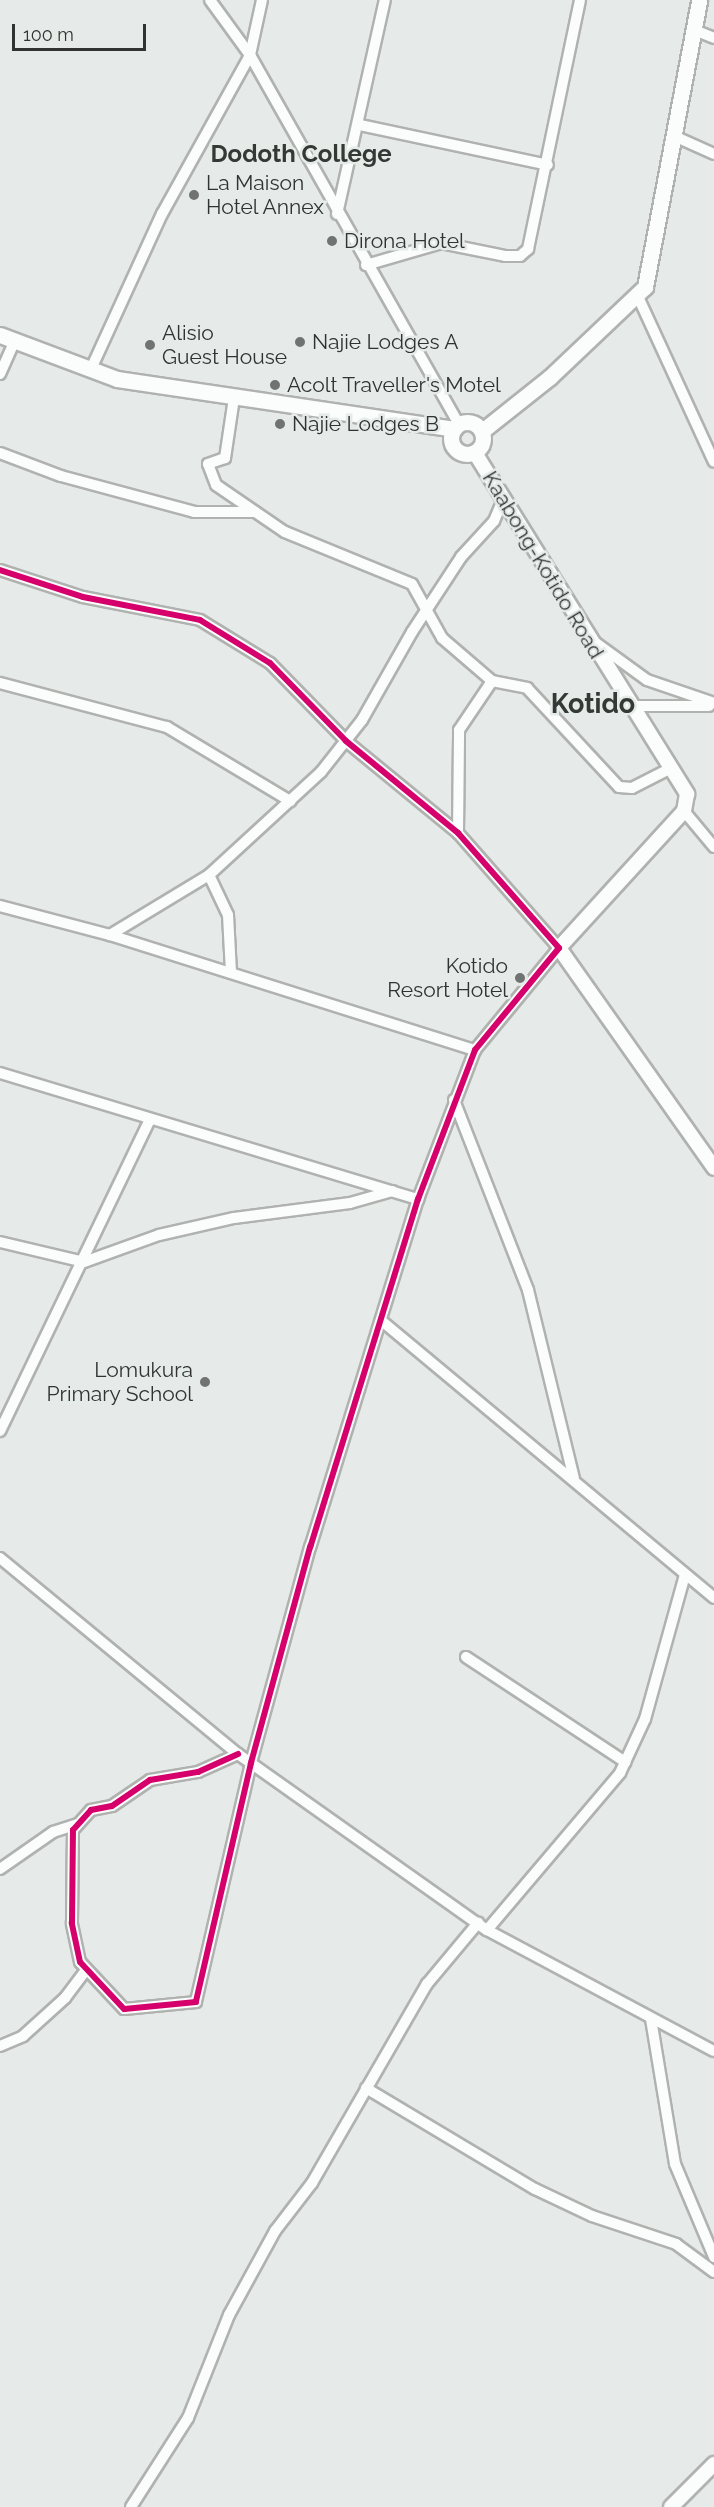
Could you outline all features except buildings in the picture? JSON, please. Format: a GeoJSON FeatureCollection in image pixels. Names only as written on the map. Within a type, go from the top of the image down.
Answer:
{"type":"FeatureCollection","features":[{"type":"Feature","properties":{"kind":"main road"},"geometry":{"type":"LineString","coordinates":[[455,432],[461,453],[475,453],[482,431],[639,299],[654,262],[692,29],[699,0]]}},
{"type":"Feature","properties":{"kind":"main road"},"geometry":{"type":"LineString","coordinates":[[0,335],[90,371],[234,398],[427,429],[455,432],[473,424],[482,431]]}},
{"type":"Feature","properties":{"kind":"street"},"geometry":{"type":"LineString","coordinates":[[210,0],[250,55],[455,432]]}},
{"type":"Feature","properties":{"kind":"street"},"geometry":{"type":"LineString","coordinates":[[90,371],[162,214],[250,55],[262,0]]}},
{"type":"Feature","properties":{"kind":"street"},"geometry":{"type":"LineString","coordinates":[[337,214],[360,125],[385,0]]}},
{"type":"Feature","properties":{"kind":"street"},"geometry":{"type":"LineString","coordinates":[[366,265],[441,243],[520,256],[533,241],[580,0]]}},
{"type":"Feature","properties":{"kind":"street"},"geometry":{"type":"LineString","coordinates":[[692,29],[714,39]]}},
{"type":"Feature","properties":{"kind":"street"},"geometry":{"type":"LineString","coordinates":[[360,125],[548,165]]}},
{"type":"Feature","properties":{"kind":"street"},"geometry":{"type":"LineString","coordinates":[[674,136],[714,154]]}},
{"type":"Feature","properties":{"kind":"street"},"geometry":{"type":"LineString","coordinates":[[639,299],[714,462]]}},
{"type":"Feature","properties":{"kind":"street"},"geometry":{"type":"LineString","coordinates":[[0,374],[14,342]]}},
{"type":"Feature","properties":{"kind":"street"},"geometry":{"type":"LineString","coordinates":[[234,398],[225,458],[208,464],[216,485],[285,532],[412,584],[442,638],[492,681],[527,688],[622,789],[671,768]]}},
{"type":"Feature","properties":{"kind":"street"},"geometry":{"type":"LineString","coordinates":[[0,453],[61,476],[194,512],[256,512]]}},
{"type":"Feature","properties":{"kind":"street","name":"Kaabong-Kotido Road"},"geometry":{"type":"LineString","coordinates":[[475,453],[502,502],[628,706],[687,794],[684,811]]}},
{"type":"Feature","properties":{"kind":"street"},"geometry":{"type":"LineString","coordinates":[[110,934],[209,876],[290,801],[346,741],[502,502]]}},
{"type":"Feature","properties":{"kind":"street"},"geometry":{"type":"LineString","coordinates":[[0,570],[217,628],[289,677],[346,741],[458,833],[559,948],[714,1168]]}},
{"type":"Feature","properties":{"kind":"street"},"geometry":{"type":"LineString","coordinates":[[582,631],[647,680],[714,705]]}},
{"type":"Feature","properties":{"kind":"street"},"geometry":{"type":"LineString","coordinates":[[458,833],[459,730],[492,681]]}},
{"type":"Feature","properties":{"kind":"street"},"geometry":{"type":"LineString","coordinates":[[0,683],[167,727],[290,801]]}},
{"type":"Feature","properties":{"kind":"street"},"geometry":{"type":"LineString","coordinates":[[628,706],[714,705]]}},
{"type":"Feature","properties":{"kind":"street"},"geometry":{"type":"LineString","coordinates":[[238,1754],[198,1772],[150,1780],[112,1806],[91,1810],[78,1824],[71,1843],[72,1923],[85,1971],[128,2010],[196,2002],[251,1763],[334,1463],[383,1322],[418,1199],[475,1050],[559,948],[684,811],[714,847]]}},
{"type":"Feature","properties":{"kind":"street"},"geometry":{"type":"LineString","coordinates":[[209,876],[228,915],[231,972]]}},
{"type":"Feature","properties":{"kind":"street"},"geometry":{"type":"LineString","coordinates":[[0,906],[110,934],[475,1050]]}},
{"type":"Feature","properties":{"kind":"street"},"geometry":{"type":"LineString","coordinates":[[0,1073],[418,1199]]}},
{"type":"Feature","properties":{"kind":"street"},"geometry":{"type":"LineString","coordinates":[[454,1100],[528,1290],[574,1478]]}},
{"type":"Feature","properties":{"kind":"street"},"geometry":{"type":"LineString","coordinates":[[0,1431],[28,1365],[84,1262],[150,1119]]}},
{"type":"Feature","properties":{"kind":"street"},"geometry":{"type":"LineString","coordinates":[[0,1242],[84,1262],[222,1221],[350,1203],[392,1191]]}},
{"type":"Feature","properties":{"kind":"street"},"geometry":{"type":"LineString","coordinates":[[383,1322],[574,1478],[714,1598]]}},
{"type":"Feature","properties":{"kind":"street"},"geometry":{"type":"LineString","coordinates":[[0,1558],[238,1754],[482,1926],[714,2052]]}},
{"type":"Feature","properties":{"kind":"street"},"geometry":{"type":"LineString","coordinates":[[131,2507],[188,2418],[256,2265],[366,2088],[427,1984],[482,1926],[625,1762],[645,1719],[685,1575]]}},
{"type":"Feature","properties":{"kind":"street"},"geometry":{"type":"LineString","coordinates":[[466,1657],[625,1762]]}},
{"type":"Feature","properties":{"kind":"street"},"geometry":{"type":"LineString","coordinates":[[0,1869],[53,1832],[78,1824]]}},
{"type":"Feature","properties":{"kind":"street"},"geometry":{"type":"LineString","coordinates":[[0,2046],[23,2036],[65,1998],[85,1971]]}},
{"type":"Feature","properties":{"kind":"street"},"geometry":{"type":"LineString","coordinates":[[651,2019],[675,2164],[714,2257]]}},
{"type":"Feature","properties":{"kind":"street"},"geometry":{"type":"LineString","coordinates":[[366,2088],[552,2199],[657,2235],[714,2272]]}},
{"type":"Feature","properties":{"kind":"street"},"geometry":{"type":"LineString","coordinates":[[671,2507],[714,2464]]}},
{"type":"Feature","properties":{"kind":"cycle path"},"geometry":{"type":"LineString","coordinates":[[0,570],[83,597],[200,620],[270,663],[346,741],[458,833],[559,948],[475,1050],[418,1199],[310,1547],[251,1763],[196,2002],[124,2009],[80,1962],[72,1923],[73,1830],[91,1810],[112,1806],[150,1780],[198,1772],[238,1754]]}},
{"type":"Feature","properties":{"kind":"place","name":"La Maison Hotel Annex"},"geometry":{"type":"Point","coordinates":[194,195]}},
{"type":"Feature","properties":{"kind":"place","name":"Dirona Hotel"},"geometry":{"type":"Point","coordinates":[332,241]}},
{"type":"Feature","properties":{"kind":"place","name":"Najie Lodges A"},"geometry":{"type":"Point","coordinates":[300,342]}},
{"type":"Feature","properties":{"kind":"place","name":"Alisio Guest House"},"geometry":{"type":"Point","coordinates":[150,345]}},
{"type":"Feature","properties":{"kind":"place","name":"Acolt Traveller's Motel"},"geometry":{"type":"Point","coordinates":[275,385]}},
{"type":"Feature","properties":{"kind":"place","name":"Najie Lodges B"},"geometry":{"type":"Point","coordinates":[280,424]}},
{"type":"Feature","properties":{"kind":"place","name":"Kotido Resort Hotel"},"geometry":{"type":"Point","coordinates":[520,978]}},
{"type":"Feature","properties":{"kind":"place","name":"Lomukura Primary School"},"geometry":{"type":"Point","coordinates":[205,1382]}},
{"type":"Feature","properties":{"kind":"district","name":"Dodoth College"},"geometry":{"type":"Point","coordinates":[301,154]}},
{"type":"Feature","properties":{"kind":"district","name":"Kotido"},"geometry":{"type":"Point","coordinates":[593,704]}}]}
